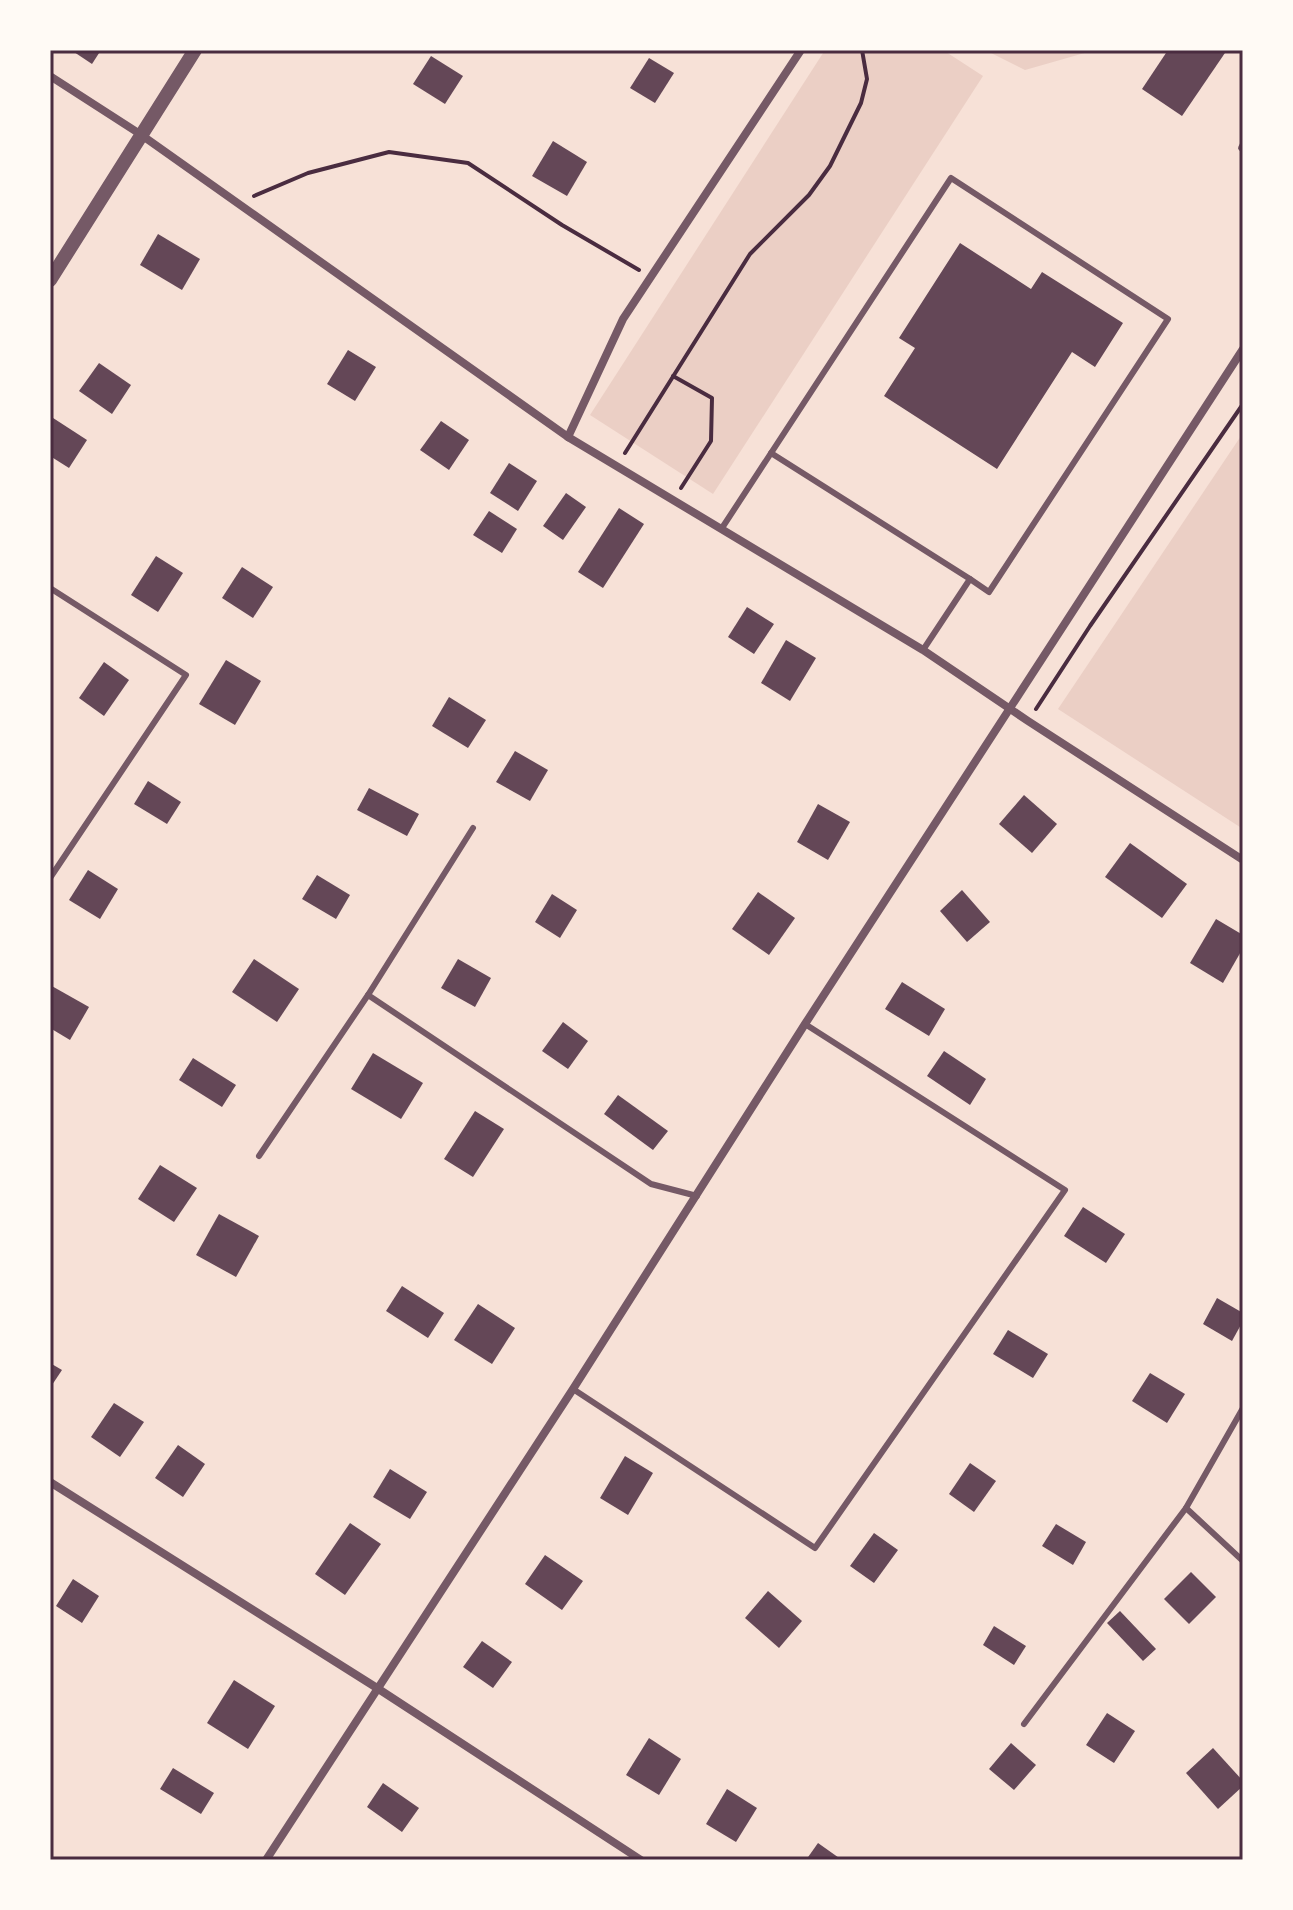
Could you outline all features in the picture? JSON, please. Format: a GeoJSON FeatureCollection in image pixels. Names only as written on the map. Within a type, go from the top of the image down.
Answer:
{"type":"FeatureCollection","features":[{"type":"Feature","properties":{"kind":"street"},"geometry":{"type":"LineString","coordinates":[[50,280],[195,50]]}},
{"type":"Feature","properties":{"kind":"street"},"geometry":{"type":"LineString","coordinates":[[568,437],[623,319],[801,50]]}},
{"type":"Feature","properties":{"kind":"street"},"geometry":{"type":"LineString","coordinates":[[50,76],[140,134],[568,437],[923,650],[1243,860]]}},
{"type":"Feature","properties":{"kind":"street"},"geometry":{"type":"LineString","coordinates":[[266,1860],[1243,349]]}},
{"type":"Feature","properties":{"kind":"street"},"geometry":{"type":"LineString","coordinates":[[50,1482],[377,1688],[641,1860]]}},
{"type":"Feature","properties":{"kind":"lane"},"geometry":{"type":"LineString","coordinates":[[722,528],[771,453],[951,178],[1168,319],[989,592],[771,453]]}},
{"type":"Feature","properties":{"kind":"lane"},"geometry":{"type":"LineString","coordinates":[[923,650],[970,579]]}},
{"type":"Feature","properties":{"kind":"lane"},"geometry":{"type":"LineString","coordinates":[[50,588],[186,675],[50,878]]}},
{"type":"Feature","properties":{"kind":"lane"},"geometry":{"type":"LineString","coordinates":[[259,1156],[368,995],[473,828]]}},
{"type":"Feature","properties":{"kind":"lane"},"geometry":{"type":"LineString","coordinates":[[368,995],[651,1184],[697,1196]]}},
{"type":"Feature","properties":{"kind":"lane"},"geometry":{"type":"LineString","coordinates":[[573,1389],[815,1548],[1065,1190],[805,1024]]}},
{"type":"Feature","properties":{"kind":"lane"},"geometry":{"type":"LineString","coordinates":[[1024,1724],[1186,1508],[1243,1408]]}},
{"type":"Feature","properties":{"kind":"lane"},"geometry":{"type":"LineString","coordinates":[[1186,1508],[1243,1561]]}},
{"type":"Feature","properties":{"kind":"path"},"geometry":{"type":"LineString","coordinates":[[632,441],[750,254],[809,195],[830,166],[861,103],[867,79],[862,50]]}},
{"type":"Feature","properties":{"kind":"path"},"geometry":{"type":"LineString","coordinates":[[237,203],[308,173],[389,152],[468,163],[562,225],[650,277]]}},
{"type":"Feature","properties":{"kind":"path"},"geometry":{"type":"LineString","coordinates":[[673,376],[712,398],[711,441],[688,478]]}},
{"type":"Feature","properties":{"kind":"path"},"geometry":{"type":"LineString","coordinates":[[1028,721],[1243,404]]}},
{"type":"Feature","properties":{"kind":"shaded area"},"geometry":{"type":"Polygon","coordinates":[[[825,50],[943,50],[983,76],[713,494],[590,415],[825,50]]]}},
{"type":"Feature","properties":{"kind":"shaded area"},"geometry":{"type":"Polygon","coordinates":[[[985,50],[1095,50],[1025,70],[985,50]]]}},
{"type":"Feature","properties":{"kind":"shaded area"},"geometry":{"type":"Polygon","coordinates":[[[1243,433],[1243,829],[1058,709],[1243,433]]]}},
{"type":"Feature","properties":{"kind":"building"},"geometry":{"type":"Polygon","coordinates":[[[71,50],[101,50],[92,64],[71,50]]]}},
{"type":"Feature","properties":{"kind":"building"},"geometry":{"type":"Polygon","coordinates":[[[1168,50],[1227,50],[1182,116],[1142,89],[1168,50]]]}},
{"type":"Feature","properties":{"kind":"building"},"geometry":{"type":"Polygon","coordinates":[[[431,56],[463,76],[445,104],[413,84],[431,56]]]}},
{"type":"Feature","properties":{"kind":"building"},"geometry":{"type":"Polygon","coordinates":[[[649,58],[674,73],[655,103],[630,88],[649,58]]]}},
{"type":"Feature","properties":{"kind":"building"},"geometry":{"type":"Polygon","coordinates":[[[553,141],[587,162],[567,196],[532,176],[553,141]]]}},
{"type":"Feature","properties":{"kind":"building"},"geometry":{"type":"Polygon","coordinates":[[[158,234],[200,259],[182,290],[140,265],[158,234]]]}},
{"type":"Feature","properties":{"kind":"building"},"geometry":{"type":"Polygon","coordinates":[[[960,243],[1031,289],[1042,272],[1123,323],[1095,367],[1072,352],[997,469],[884,396],[915,348],[899,338],[960,243]]]}},
{"type":"Feature","properties":{"kind":"building"},"geometry":{"type":"Polygon","coordinates":[[[348,350],[376,367],[355,401],[327,384],[348,350]]]}},
{"type":"Feature","properties":{"kind":"building"},"geometry":{"type":"Polygon","coordinates":[[[99,363],[131,385],[112,414],[79,391],[99,363]]]}},
{"type":"Feature","properties":{"kind":"building"},"geometry":{"type":"Polygon","coordinates":[[[50,416],[87,440],[69,468],[50,456],[50,416]]]}},
{"type":"Feature","properties":{"kind":"building"},"geometry":{"type":"Polygon","coordinates":[[[441,421],[469,440],[449,470],[420,450],[441,421]]]}},
{"type":"Feature","properties":{"kind":"building"},"geometry":{"type":"Polygon","coordinates":[[[509,463],[537,481],[518,511],[490,493],[509,463]]]}},
{"type":"Feature","properties":{"kind":"building"},"geometry":{"type":"Polygon","coordinates":[[[566,493],[586,507],[563,540],[543,526],[566,493]]]}},
{"type":"Feature","properties":{"kind":"building"},"geometry":{"type":"Polygon","coordinates":[[[619,508],[644,524],[603,588],[578,572],[619,508]]]}},
{"type":"Feature","properties":{"kind":"building"},"geometry":{"type":"Polygon","coordinates":[[[489,511],[517,529],[502,553],[473,535],[489,511]]]}},
{"type":"Feature","properties":{"kind":"building"},"geometry":{"type":"Polygon","coordinates":[[[156,556],[183,573],[158,612],[131,595],[156,556]]]}},
{"type":"Feature","properties":{"kind":"building"},"geometry":{"type":"Polygon","coordinates":[[[242,567],[273,587],[253,618],[222,598],[242,567]]]}},
{"type":"Feature","properties":{"kind":"building"},"geometry":{"type":"Polygon","coordinates":[[[747,607],[774,624],[754,654],[728,637],[747,607]]]}},
{"type":"Feature","properties":{"kind":"building"},"geometry":{"type":"Polygon","coordinates":[[[786,640],[816,658],[790,701],[761,683],[786,640]]]}},
{"type":"Feature","properties":{"kind":"building"},"geometry":{"type":"Polygon","coordinates":[[[226,660],[261,681],[235,725],[199,704],[226,660]]]}},
{"type":"Feature","properties":{"kind":"building"},"geometry":{"type":"Polygon","coordinates":[[[104,662],[129,680],[104,716],[79,698],[104,662]]]}},
{"type":"Feature","properties":{"kind":"building"},"geometry":{"type":"Polygon","coordinates":[[[449,697],[486,720],[468,748],[432,726],[449,697]]]}},
{"type":"Feature","properties":{"kind":"building"},"geometry":{"type":"Polygon","coordinates":[[[515,751],[548,770],[530,801],[496,782],[515,751]]]}},
{"type":"Feature","properties":{"kind":"building"},"geometry":{"type":"Polygon","coordinates":[[[148,781],[181,802],[167,824],[134,804],[148,781]]]}},
{"type":"Feature","properties":{"kind":"building"},"geometry":{"type":"Polygon","coordinates":[[[369,788],[419,814],[407,836],[357,810],[369,788]]]}},
{"type":"Feature","properties":{"kind":"building"},"geometry":{"type":"Polygon","coordinates":[[[1024,795],[1057,824],[1032,853],[999,824],[1024,795]]]}},
{"type":"Feature","properties":{"kind":"building"},"geometry":{"type":"Polygon","coordinates":[[[818,804],[850,822],[828,860],[797,842],[818,804]]]}},
{"type":"Feature","properties":{"kind":"building"},"geometry":{"type":"Polygon","coordinates":[[[1130,843],[1187,884],[1162,918],[1105,877],[1130,843]]]}},
{"type":"Feature","properties":{"kind":"building"},"geometry":{"type":"Polygon","coordinates":[[[88,870],[118,889],[100,919],[69,900],[88,870]]]}},
{"type":"Feature","properties":{"kind":"building"},"geometry":{"type":"Polygon","coordinates":[[[317,875],[350,895],[336,919],[302,899],[317,875]]]}},
{"type":"Feature","properties":{"kind":"building"},"geometry":{"type":"Polygon","coordinates":[[[962,890],[990,922],[967,942],[940,911],[962,890]]]}},
{"type":"Feature","properties":{"kind":"building"},"geometry":{"type":"Polygon","coordinates":[[[758,892],[795,918],[769,955],[732,929],[758,892]]]}},
{"type":"Feature","properties":{"kind":"building"},"geometry":{"type":"Polygon","coordinates":[[[552,894],[577,910],[560,938],[535,922],[552,894]]]}},
{"type":"Feature","properties":{"kind":"building"},"geometry":{"type":"Polygon","coordinates":[[[1216,919],[1243,935],[1243,948],[1223,983],[1190,963],[1216,919]]]}},
{"type":"Feature","properties":{"kind":"building"},"geometry":{"type":"Polygon","coordinates":[[[254,959],[299,989],[277,1022],[232,992],[254,959]]]}},
{"type":"Feature","properties":{"kind":"building"},"geometry":{"type":"Polygon","coordinates":[[[458,959],[491,978],[475,1007],[441,988],[458,959]]]}},
{"type":"Feature","properties":{"kind":"building"},"geometry":{"type":"Polygon","coordinates":[[[902,982],[945,1009],[929,1036],[885,1009],[902,982]]]}},
{"type":"Feature","properties":{"kind":"building"},"geometry":{"type":"Polygon","coordinates":[[[50,985],[89,1007],[70,1040],[50,1028],[50,985]]]}},
{"type":"Feature","properties":{"kind":"building"},"geometry":{"type":"Polygon","coordinates":[[[563,1022],[588,1041],[568,1069],[542,1051],[563,1022]]]}},
{"type":"Feature","properties":{"kind":"building"},"geometry":{"type":"Polygon","coordinates":[[[944,1051],[986,1079],[970,1105],[927,1076],[944,1051]]]}},
{"type":"Feature","properties":{"kind":"building"},"geometry":{"type":"Polygon","coordinates":[[[373,1053],[423,1083],[401,1119],[351,1089],[373,1053]]]}},
{"type":"Feature","properties":{"kind":"building"},"geometry":{"type":"Polygon","coordinates":[[[193,1058],[236,1085],[222,1107],[179,1080],[193,1058]]]}},
{"type":"Feature","properties":{"kind":"building"},"geometry":{"type":"Polygon","coordinates":[[[618,1095],[668,1131],[653,1150],[604,1114],[618,1095]]]}},
{"type":"Feature","properties":{"kind":"building"},"geometry":{"type":"Polygon","coordinates":[[[475,1111],[504,1129],[473,1177],[444,1159],[475,1111]]]}},
{"type":"Feature","properties":{"kind":"building"},"geometry":{"type":"Polygon","coordinates":[[[160,1165],[197,1188],[174,1222],[138,1199],[160,1165]]]}},
{"type":"Feature","properties":{"kind":"building"},"geometry":{"type":"Polygon","coordinates":[[[1083,1207],[1125,1234],[1106,1263],[1064,1236],[1083,1207]]]}},
{"type":"Feature","properties":{"kind":"building"},"geometry":{"type":"Polygon","coordinates":[[[219,1214],[259,1236],[236,1277],[196,1255],[219,1214]]]}},
{"type":"Feature","properties":{"kind":"building"},"geometry":{"type":"Polygon","coordinates":[[[402,1286],[444,1313],[428,1338],[386,1311],[402,1286]]]}},
{"type":"Feature","properties":{"kind":"building"},"geometry":{"type":"Polygon","coordinates":[[[1217,1298],[1243,1313],[1243,1321],[1232,1341],[1203,1324],[1217,1298]]]}},
{"type":"Feature","properties":{"kind":"building"},"geometry":{"type":"Polygon","coordinates":[[[478,1304],[515,1328],[492,1364],[454,1340],[478,1304]]]}},
{"type":"Feature","properties":{"kind":"building"},"geometry":{"type":"Polygon","coordinates":[[[1008,1330],[1048,1354],[1033,1378],[993,1354],[1008,1330]]]}},
{"type":"Feature","properties":{"kind":"building"},"geometry":{"type":"Polygon","coordinates":[[[50,1363],[62,1370],[50,1388],[50,1363]]]}},
{"type":"Feature","properties":{"kind":"building"},"geometry":{"type":"Polygon","coordinates":[[[1150,1373],[1185,1394],[1167,1423],[1132,1401],[1150,1373]]]}},
{"type":"Feature","properties":{"kind":"building"},"geometry":{"type":"Polygon","coordinates":[[[114,1403],[144,1422],[120,1457],[91,1437],[114,1403]]]}},
{"type":"Feature","properties":{"kind":"building"},"geometry":{"type":"Polygon","coordinates":[[[178,1445],[205,1464],[183,1497],[155,1478],[178,1445]]]}},
{"type":"Feature","properties":{"kind":"building"},"geometry":{"type":"Polygon","coordinates":[[[625,1456],[653,1473],[628,1515],[600,1498],[625,1456]]]}},
{"type":"Feature","properties":{"kind":"building"},"geometry":{"type":"Polygon","coordinates":[[[970,1463],[996,1481],[974,1512],[949,1494],[970,1463]]]}},
{"type":"Feature","properties":{"kind":"building"},"geometry":{"type":"Polygon","coordinates":[[[390,1469],[427,1492],[410,1519],[373,1497],[390,1469]]]}},
{"type":"Feature","properties":{"kind":"building"},"geometry":{"type":"Polygon","coordinates":[[[350,1523],[381,1544],[345,1595],[315,1574],[350,1523]]]}},
{"type":"Feature","properties":{"kind":"building"},"geometry":{"type":"Polygon","coordinates":[[[1056,1524],[1086,1542],[1073,1565],[1042,1546],[1056,1524]]]}},
{"type":"Feature","properties":{"kind":"building"},"geometry":{"type":"Polygon","coordinates":[[[874,1533],[898,1550],[874,1583],[850,1566],[874,1533]]]}},
{"type":"Feature","properties":{"kind":"building"},"geometry":{"type":"Polygon","coordinates":[[[545,1555],[583,1581],[562,1610],[525,1584],[545,1555]]]}},
{"type":"Feature","properties":{"kind":"building"},"geometry":{"type":"Polygon","coordinates":[[[1191,1572],[1216,1597],[1189,1624],[1164,1599],[1191,1572]]]}},
{"type":"Feature","properties":{"kind":"building"},"geometry":{"type":"Polygon","coordinates":[[[73,1579],[99,1596],[82,1623],[56,1606],[73,1579]]]}},
{"type":"Feature","properties":{"kind":"building"},"geometry":{"type":"Polygon","coordinates":[[[768,1591],[802,1621],[779,1648],[745,1618],[768,1591]]]}},
{"type":"Feature","properties":{"kind":"building"},"geometry":{"type":"Polygon","coordinates":[[[1120,1611],[1156,1649],[1143,1661],[1107,1623],[1120,1611]]]}},
{"type":"Feature","properties":{"kind":"building"},"geometry":{"type":"Polygon","coordinates":[[[994,1626],[1026,1646],[1014,1665],[983,1645],[994,1626]]]}},
{"type":"Feature","properties":{"kind":"building"},"geometry":{"type":"Polygon","coordinates":[[[482,1641],[512,1662],[493,1688],[463,1667],[482,1641]]]}},
{"type":"Feature","properties":{"kind":"building"},"geometry":{"type":"Polygon","coordinates":[[[234,1680],[275,1706],[248,1749],[207,1723],[234,1680]]]}},
{"type":"Feature","properties":{"kind":"building"},"geometry":{"type":"Polygon","coordinates":[[[1107,1713],[1135,1731],[1114,1763],[1086,1745],[1107,1713]]]}},
{"type":"Feature","properties":{"kind":"building"},"geometry":{"type":"Polygon","coordinates":[[[649,1738],[681,1759],[659,1795],[626,1775],[649,1738]]]}},
{"type":"Feature","properties":{"kind":"building"},"geometry":{"type":"Polygon","coordinates":[[[1011,1743],[1036,1765],[1014,1790],[989,1769],[1011,1743]]]}},
{"type":"Feature","properties":{"kind":"building"},"geometry":{"type":"Polygon","coordinates":[[[1213,1748],[1243,1781],[1243,1786],[1218,1809],[1186,1773],[1213,1748]]]}},
{"type":"Feature","properties":{"kind":"building"},"geometry":{"type":"Polygon","coordinates":[[[173,1768],[214,1793],[201,1814],[160,1789],[173,1768]]]}},
{"type":"Feature","properties":{"kind":"building"},"geometry":{"type":"Polygon","coordinates":[[[383,1783],[419,1808],[402,1832],[367,1807],[383,1783]]]}},
{"type":"Feature","properties":{"kind":"building"},"geometry":{"type":"Polygon","coordinates":[[[727,1789],[757,1808],[736,1842],[706,1824],[727,1789]]]}},
{"type":"Feature","properties":{"kind":"building"},"geometry":{"type":"Polygon","coordinates":[[[818,1843],[842,1860],[806,1860],[818,1843]]]}}]}
